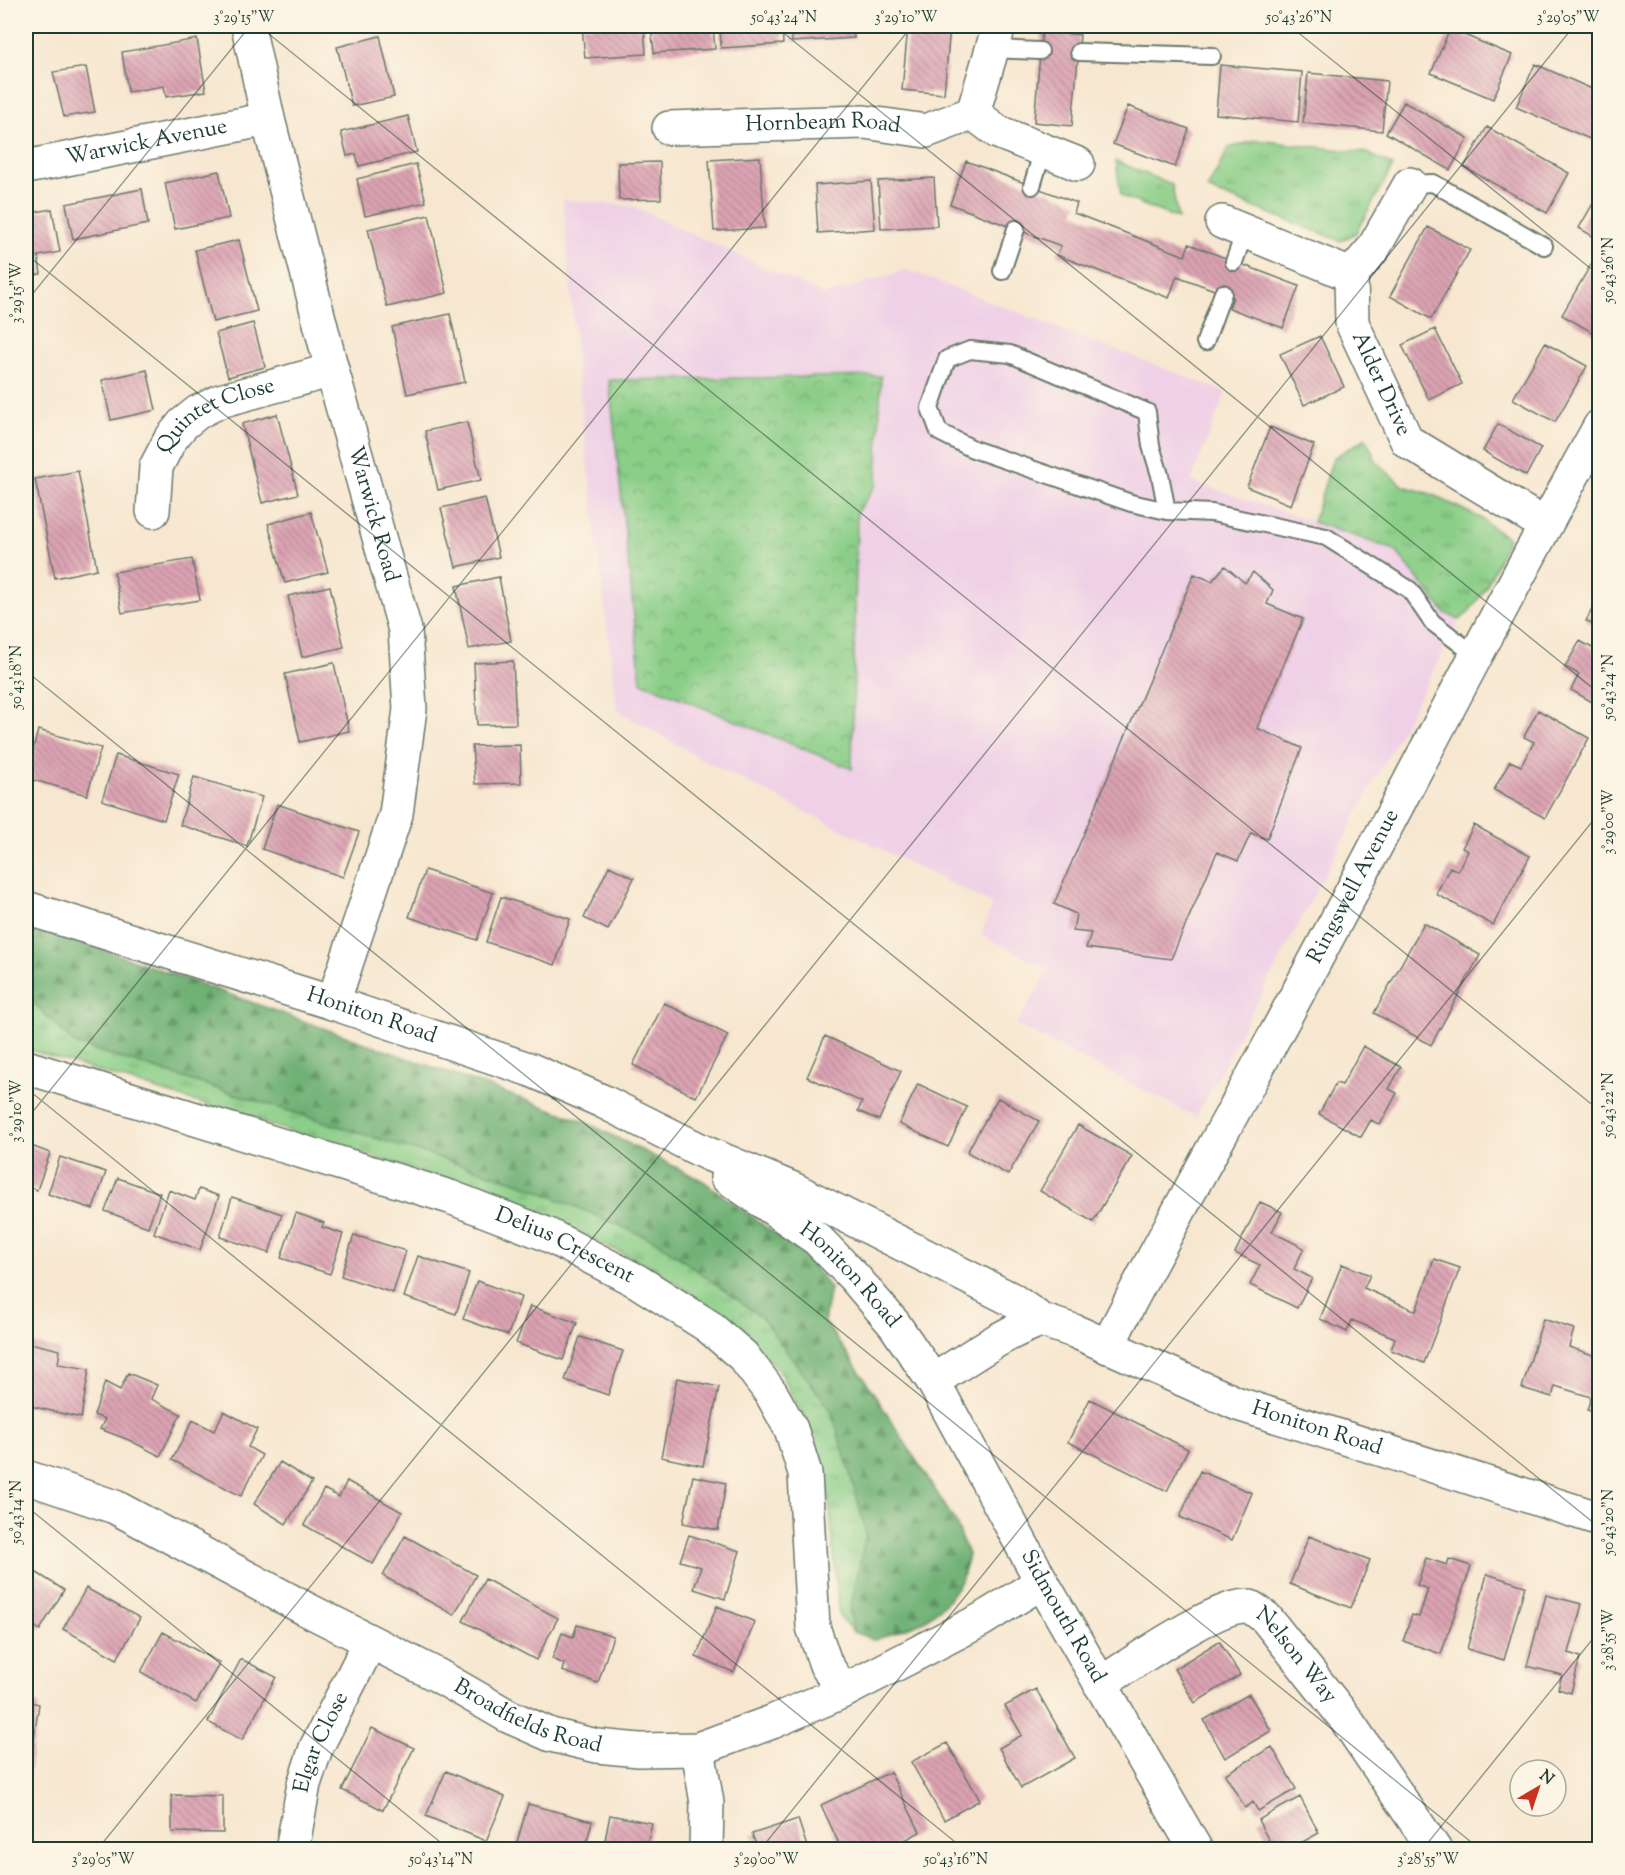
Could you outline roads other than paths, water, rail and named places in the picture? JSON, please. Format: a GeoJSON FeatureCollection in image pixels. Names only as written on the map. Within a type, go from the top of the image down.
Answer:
{"type":"FeatureCollection","features":[{"type":"Feature","properties":{"kind":"street","name":"Warwick Road"},"geometry":{"type":"LineString","coordinates":[[248,26],[268,119],[332,370],[405,630],[410,709],[396,814],[333,1003]]}},
{"type":"Feature","properties":{"kind":"street"},"geometry":{"type":"LineString","coordinates":[[996,37],[973,113],[998,132],[1078,164]]}},
{"type":"Feature","properties":{"kind":"street","name":"Hornbeam Road"},"geometry":{"type":"LineString","coordinates":[[669,128],[864,122],[926,130],[973,113]]}},
{"type":"Feature","properties":{"kind":"street","name":"Warwick Avenue"},"geometry":{"type":"LineString","coordinates":[[26,167],[268,119]]}},
{"type":"Feature","properties":{"kind":"street"},"geometry":{"type":"LineString","coordinates":[[1234,226],[1350,275],[1373,249],[1410,184]]}},
{"type":"Feature","properties":{"kind":"street","name":"Alder Drive"},"geometry":{"type":"LineString","coordinates":[[1350,275],[1352,323],[1407,441],[1545,525]]}},
{"type":"Feature","properties":{"kind":"street","name":"Quintet Close"},"geometry":{"type":"LineString","coordinates":[[153,511],[156,467],[170,440],[183,424],[198,412],[220,402],[332,370]]}},
{"type":"Feature","properties":{"kind":"street","name":"Ringswell Avenue"},"geometry":{"type":"LineString","coordinates":[[1108,1347],[1164,1237],[1267,1050],[1475,655],[1599,426]]}},
{"type":"Feature","properties":{"kind":"street","name":"Honiton Road"},"geometry":{"type":"LineString","coordinates":[[26,908],[333,1003],[531,1070],[602,1101],[706,1153],[793,1189],[960,1272],[1011,1299],[1041,1320],[1074,1331],[1238,1404],[1599,1519]]}},
{"type":"Feature","properties":{"kind":"street","name":"Delius Crescent"},"geometry":{"type":"LineString","coordinates":[[26,1067],[471,1205],[546,1234],[637,1281],[708,1326],[743,1356],[771,1393],[791,1429],[805,1473],[813,1627],[826,1665],[844,1691]]}},
{"type":"Feature","properties":{"kind":"street","name":"Honiton Road"},"geometry":{"type":"LineString","coordinates":[[706,1153],[729,1179],[817,1239],[854,1277],[894,1324],[933,1381]]}},
{"type":"Feature","properties":{"kind":"street"},"geometry":{"type":"LineString","coordinates":[[933,1381],[1018,1328],[1041,1320]]}},
{"type":"Feature","properties":{"kind":"street","name":"Sidmouth Road"},"geometry":{"type":"LineString","coordinates":[[933,1381],[1042,1582],[1196,1850]]}},
{"type":"Feature","properties":{"kind":"street","name":"Broadfields Road"},"geometry":{"type":"LineString","coordinates":[[26,1477],[115,1507],[437,1675],[508,1716],[550,1735],[608,1747],[639,1750],[698,1749],[772,1722],[844,1691],[981,1620],[1042,1582]]}},
{"type":"Feature","properties":{"kind":"street","name":"Nelson Way"},"geometry":{"type":"LineString","coordinates":[[1100,1684],[1181,1632],[1230,1609],[1250,1607],[1266,1618],[1345,1718],[1435,1850]]}},
{"type":"Feature","properties":{"kind":"street","name":"Elgar Close"},"geometry":{"type":"LineString","coordinates":[[292,1850],[304,1784],[316,1748],[370,1642]]}},
{"type":"Feature","properties":{"kind":"street"},"geometry":{"type":"LineString","coordinates":[[698,1749],[707,1803],[706,1850]]}},
{"type":"Feature","properties":{"kind":"lane"},"geometry":{"type":"LineString","coordinates":[[996,37],[1040,51]]}},
{"type":"Feature","properties":{"kind":"lane"},"geometry":{"type":"LineString","coordinates":[[1079,52],[1212,56]]}},
{"type":"Feature","properties":{"kind":"lane"},"geometry":{"type":"LineString","coordinates":[[1032,186],[1043,150]]}},
{"type":"Feature","properties":{"kind":"lane"},"geometry":{"type":"LineString","coordinates":[[1410,184],[1433,183],[1544,246]]}},
{"type":"Feature","properties":{"kind":"lane"},"geometry":{"type":"LineString","coordinates":[[1234,226],[1234,262]]}},
{"type":"Feature","properties":{"kind":"lane"},"geometry":{"type":"LineString","coordinates":[[1002,271],[1016,229]]}},
{"type":"Feature","properties":{"kind":"lane"},"geometry":{"type":"LineString","coordinates":[[1206,342],[1223,294]]}},
{"type":"Feature","properties":{"kind":"lane"},"geometry":{"type":"LineString","coordinates":[[1167,511],[1151,446],[1147,412],[1010,354],[970,350],[947,359],[930,408],[939,432],[973,449],[1131,504],[1167,511],[1212,513],[1326,537],[1410,590],[1432,622],[1475,655]]}}]}
